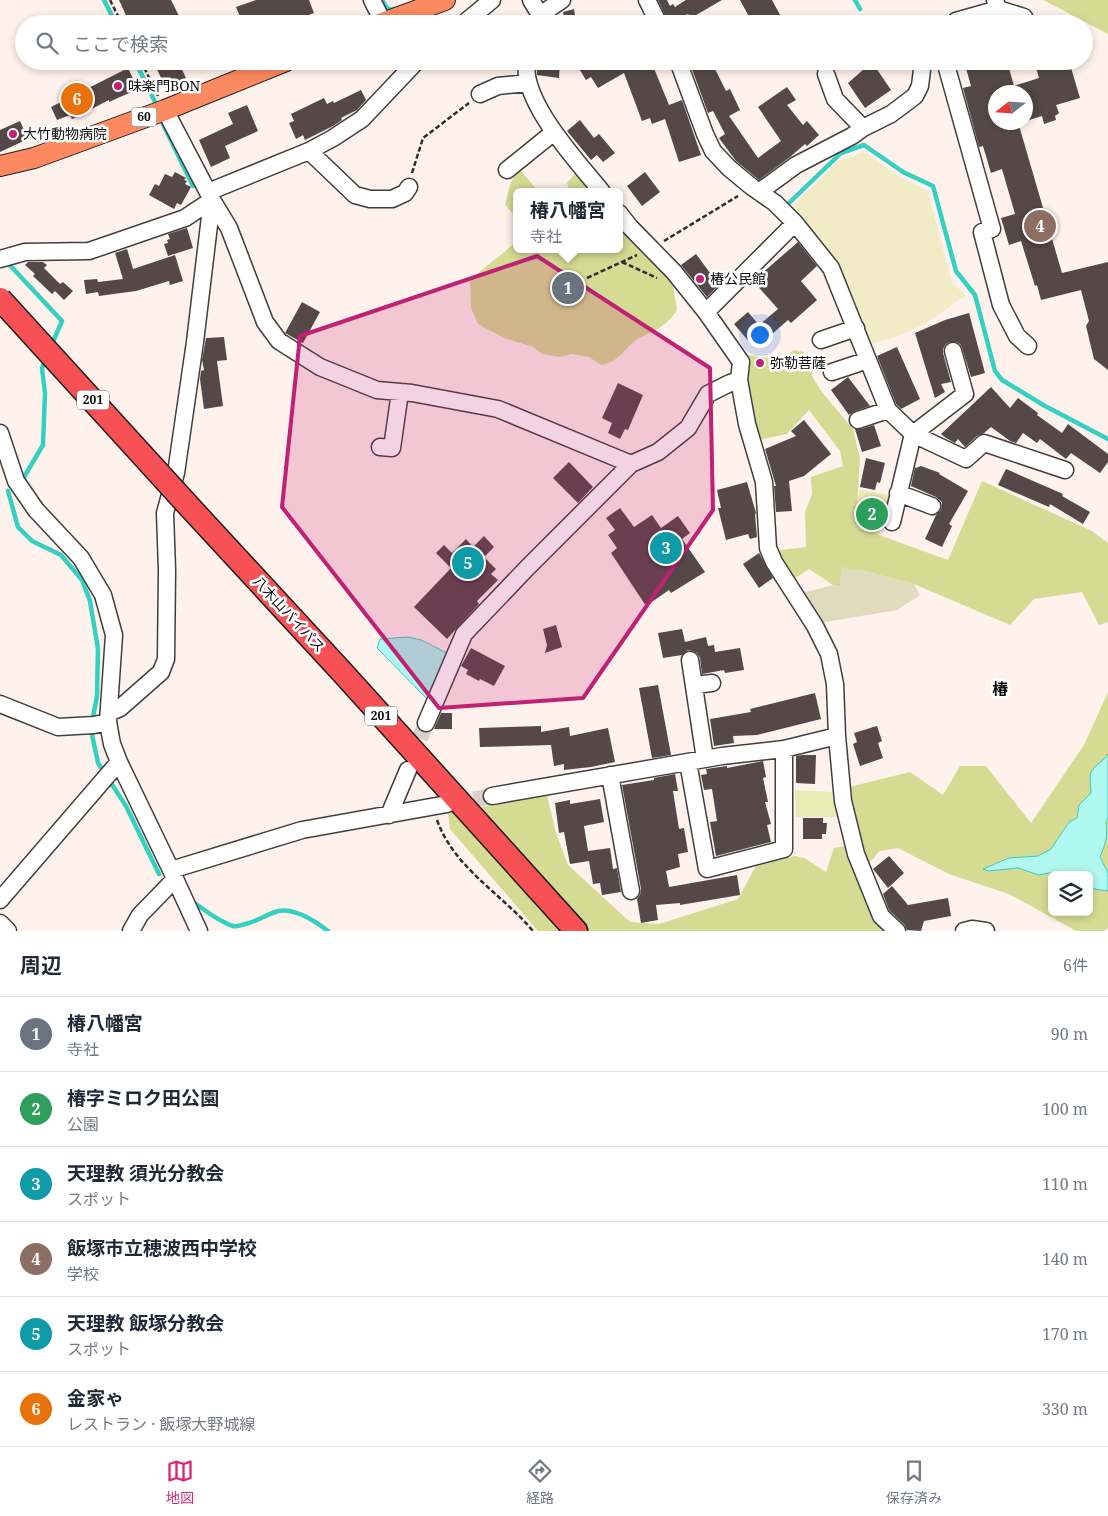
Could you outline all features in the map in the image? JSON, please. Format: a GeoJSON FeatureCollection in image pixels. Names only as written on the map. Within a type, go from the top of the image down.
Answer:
{"type":"FeatureCollection","features":[{"type":"Feature","properties":{"kind":"highway","name":"八木山バイパス"},"geometry":{"type":"LineString","coordinates":[[0,299],[342,672],[576,931]]}},
{"type":"Feature","properties":{"kind":"main road"},"geometry":{"type":"LineString","coordinates":[[404,15],[444,0]]}},
{"type":"Feature","properties":{"kind":"main road","name":"60"},"geometry":{"type":"LineString","coordinates":[[0,166],[34,158],[165,110],[264,70]]}},
{"type":"Feature","properties":{"kind":"street"},"geometry":{"type":"LineString","coordinates":[[372,0],[379,15]]}},
{"type":"Feature","properties":{"kind":"street"},"geometry":{"type":"LineString","coordinates":[[474,15],[492,0]]}},
{"type":"Feature","properties":{"kind":"street"},"geometry":{"type":"LineString","coordinates":[[531,0],[537,15]]}},
{"type":"Feature","properties":{"kind":"street"},"geometry":{"type":"LineString","coordinates":[[543,15],[562,0]]}},
{"type":"Feature","properties":{"kind":"street"},"geometry":{"type":"LineString","coordinates":[[647,0],[654,15]]}},
{"type":"Feature","properties":{"kind":"street"},"geometry":{"type":"LineString","coordinates":[[970,15],[996,4],[1022,15]]}},
{"type":"Feature","properties":{"kind":"street"},"geometry":{"type":"LineString","coordinates":[[6,258],[25,252],[89,251],[185,218],[210,196],[309,151],[362,119],[405,70]]}},
{"type":"Feature","properties":{"kind":"street"},"geometry":{"type":"LineString","coordinates":[[526,70],[528,82],[540,110],[554,132],[599,188]]}},
{"type":"Feature","properties":{"kind":"street"},"geometry":{"type":"LineString","coordinates":[[681,70],[705,134],[714,151],[729,168],[758,192],[775,203],[795,223],[831,268],[888,410],[913,434],[966,459],[984,443],[1065,470]]}},
{"type":"Feature","properties":{"kind":"street"},"geometry":{"type":"LineString","coordinates":[[758,192],[796,165],[891,114],[915,96],[920,86],[922,70]]}},
{"type":"Feature","properties":{"kind":"street"},"geometry":{"type":"LineString","coordinates":[[948,70],[992,229],[982,232],[1001,305],[1017,336],[1028,346]]}},
{"type":"Feature","properties":{"kind":"street"},"geometry":{"type":"LineString","coordinates":[[826,74],[835,99],[863,128]]}},
{"type":"Feature","properties":{"kind":"street"},"geometry":{"type":"LineString","coordinates":[[480,94],[498,86],[528,82]]}},
{"type":"Feature","properties":{"kind":"street"},"geometry":{"type":"LineString","coordinates":[[165,110],[229,228],[265,322],[279,341],[320,367],[377,390],[400,392],[498,409],[631,464]]}},
{"type":"Feature","properties":{"kind":"street"},"geometry":{"type":"LineString","coordinates":[[507,170],[554,132]]}},
{"type":"Feature","properties":{"kind":"street"},"geometry":{"type":"LineString","coordinates":[[309,151],[355,195],[370,199],[392,199],[405,193],[409,187]]}},
{"type":"Feature","properties":{"kind":"street"},"geometry":{"type":"LineString","coordinates":[[0,704],[58,727],[100,721],[120,708],[161,672],[166,659],[167,570],[165,513],[176,473],[195,342],[210,196]]}},
{"type":"Feature","properties":{"kind":"street"},"geometry":{"type":"LineString","coordinates":[[623,218],[647,250],[674,272],[706,312],[741,362],[739,380],[747,424],[764,482],[768,548],[774,562],[815,626],[830,654],[836,684],[837,736],[843,801],[856,854],[881,916],[897,931]]}},
{"type":"Feature","properties":{"kind":"street"},"geometry":{"type":"LineString","coordinates":[[706,312],[795,223]]}},
{"type":"Feature","properties":{"kind":"street"},"geometry":{"type":"LineString","coordinates":[[821,340],[856,328]]}},
{"type":"Feature","properties":{"kind":"street"},"geometry":{"type":"LineString","coordinates":[[892,522],[913,434],[965,394],[953,351]]}},
{"type":"Feature","properties":{"kind":"street"},"geometry":{"type":"LineString","coordinates":[[832,372],[868,360]]}},
{"type":"Feature","properties":{"kind":"street"},"geometry":{"type":"LineString","coordinates":[[426,723],[464,634],[631,464],[658,452],[688,428],[708,394],[730,382],[739,380]]}},
{"type":"Feature","properties":{"kind":"street"},"geometry":{"type":"LineString","coordinates":[[380,447],[392,448],[400,392]]}},
{"type":"Feature","properties":{"kind":"street"},"geometry":{"type":"LineString","coordinates":[[858,420],[888,410]]}},
{"type":"Feature","properties":{"kind":"street"},"geometry":{"type":"LineString","coordinates":[[0,433],[7,480],[16,481],[36,510],[81,558],[103,595],[114,635],[100,721],[112,744],[110,772],[173,875],[198,931]]}},
{"type":"Feature","properties":{"kind":"street"},"geometry":{"type":"LineString","coordinates":[[898,493],[932,506]]}},
{"type":"Feature","properties":{"kind":"street"},"geometry":{"type":"LineString","coordinates":[[690,660],[705,759]]}},
{"type":"Feature","properties":{"kind":"street"},"geometry":{"type":"LineString","coordinates":[[694,685],[712,683]]}},
{"type":"Feature","properties":{"kind":"street"},"geometry":{"type":"LineString","coordinates":[[492,796],[705,759],[784,749],[837,736]]}},
{"type":"Feature","properties":{"kind":"street"},"geometry":{"type":"LineString","coordinates":[[688,762],[707,869],[784,848],[784,749]]}},
{"type":"Feature","properties":{"kind":"street"},"geometry":{"type":"LineString","coordinates":[[389,815],[408,770]]}},
{"type":"Feature","properties":{"kind":"street"},"geometry":{"type":"LineString","coordinates":[[0,900],[110,772]]}},
{"type":"Feature","properties":{"kind":"street"},"geometry":{"type":"LineString","coordinates":[[610,775],[631,891]]}},
{"type":"Feature","properties":{"kind":"street"},"geometry":{"type":"LineString","coordinates":[[131,931],[140,915],[173,875],[302,830],[440,806]]}},
{"type":"Feature","properties":{"kind":"street"},"geometry":{"type":"LineString","coordinates":[[0,923],[8,931]]}},
{"type":"Feature","properties":{"kind":"street"},"geometry":{"type":"LineString","coordinates":[[964,931],[972,929],[986,931]]}},
{"type":"Feature","properties":{"kind":"path"},"geometry":{"type":"LineString","coordinates":[[110,0],[118,15]]}},
{"type":"Feature","properties":{"kind":"path"},"geometry":{"type":"LineString","coordinates":[[145,70],[165,110]]}},
{"type":"Feature","properties":{"kind":"path"},"geometry":{"type":"LineString","coordinates":[[409,187],[422,138],[480,94]]}},
{"type":"Feature","properties":{"kind":"path"},"geometry":{"type":"LineString","coordinates":[[587,278],[647,250],[739,195]]}},
{"type":"Feature","properties":{"kind":"path"},"geometry":{"type":"LineString","coordinates":[[440,806],[437,822],[444,838],[463,863],[520,915],[534,931]]}},
{"type":"Feature","properties":{"kind":"highlighted area"},"geometry":{"type":"Polygon","coordinates":[[[537,256],[710,368],[713,510],[583,698],[439,708],[282,507],[300,336],[537,256]]]}},
{"type":"Feature","properties":{"kind":"green space"},"geometry":{"type":"Polygon","coordinates":[[[1043,0],[1108,0],[1108,34],[1093,26],[1093,15],[1072,15],[1043,0]]]}},
{"type":"Feature","properties":{"kind":"green space"},"geometry":{"type":"Polygon","coordinates":[[[521,171],[536,188],[513,188],[513,214],[505,205],[508,190],[517,173],[521,171]]]}},
{"type":"Feature","properties":{"kind":"green space"},"geometry":{"type":"Polygon","coordinates":[[[577,171],[596,188],[569,188],[567,183],[577,171]]]}},
{"type":"Feature","properties":{"kind":"green space"},"geometry":{"type":"Polygon","coordinates":[[[623,221],[671,272],[677,310],[662,326],[636,340],[613,361],[601,365],[589,357],[572,354],[560,357],[542,354],[533,347],[504,338],[478,324],[471,308],[470,281],[513,244],[513,253],[623,253],[623,221]]]}},
{"type":"Feature","properties":{"kind":"green space"},"geometry":{"type":"Polygon","coordinates":[[[794,350],[804,352],[811,361],[812,376],[821,391],[853,429],[860,458],[857,508],[867,527],[879,535],[948,560],[982,481],[1092,531],[1108,543],[1108,622],[1099,625],[1082,592],[1034,599],[1010,625],[914,584],[860,570],[841,587],[833,585],[809,569],[792,580],[773,551],[806,547],[805,512],[812,494],[811,477],[843,466],[840,451],[809,410],[787,434],[758,440],[748,413],[747,355],[782,360],[794,350]]]}},
{"type":"Feature","properties":{"kind":"green space"},"geometry":{"type":"Polygon","coordinates":[[[859,490],[890,495],[879,535],[867,527],[857,508],[859,490]]]}},
{"type":"Feature","properties":{"kind":"green space"},"geometry":{"type":"Polygon","coordinates":[[[1108,692],[1108,928],[1104,931],[1076,931],[1049,916],[1093,916],[1093,871],[1048,871],[1048,916],[1009,894],[949,874],[898,848],[879,851],[865,865],[845,788],[910,772],[943,795],[960,766],[986,766],[1031,823],[1084,745],[1108,692]]]}},
{"type":"Feature","properties":{"kind":"green space"},"geometry":{"type":"Polygon","coordinates":[[[795,790],[832,792],[838,817],[796,817],[795,790]]]}},
{"type":"Feature","properties":{"kind":"green space"},"geometry":{"type":"Polygon","coordinates":[[[547,795],[556,833],[568,865],[630,922],[659,924],[738,899],[756,866],[795,856],[804,858],[826,872],[834,848],[846,846],[890,931],[538,931],[450,829],[448,813],[547,795]]]}},
{"type":"Feature","properties":{"kind":"shaded area"},"geometry":{"type":"Polygon","coordinates":[[[864,152],[901,178],[928,191],[952,283],[966,295],[925,324],[896,337],[867,345],[791,208],[837,162],[864,152]]]}},
{"type":"Feature","properties":{"kind":"shaded area"},"geometry":{"type":"Polygon","coordinates":[[[841,567],[914,584],[920,595],[897,610],[819,623],[802,593],[833,585],[840,587],[841,567]]]}},
{"type":"Feature","properties":{"kind":"water"},"geometry":{"type":"Polygon","coordinates":[[[408,637],[421,640],[449,654],[431,703],[377,648],[380,639],[408,637]]]}},
{"type":"Feature","properties":{"kind":"water"},"geometry":{"type":"Polygon","coordinates":[[[1108,754],[1108,817],[1106,822],[1107,836],[1100,857],[1108,873],[1108,891],[1093,889],[1093,871],[1048,871],[1048,873],[1039,875],[1018,868],[989,871],[983,869],[1009,858],[1038,856],[1051,849],[1069,822],[1077,818],[1079,805],[1091,793],[1091,772],[1108,754]]]}},
{"type":"Feature","properties":{"kind":"building"},"geometry":{"type":"Polygon","coordinates":[[[119,0],[171,0],[178,15],[126,15],[119,0]]]}},
{"type":"Feature","properties":{"kind":"building"},"geometry":{"type":"Polygon","coordinates":[[[256,0],[309,0],[314,13],[309,15],[239,15],[236,7],[256,0]]]}},
{"type":"Feature","properties":{"kind":"building"},"geometry":{"type":"Polygon","coordinates":[[[658,0],[667,0],[670,6],[673,4],[675,7],[686,0],[722,0],[696,15],[665,15],[658,0]]]}},
{"type":"Feature","properties":{"kind":"building"},"geometry":{"type":"Polygon","coordinates":[[[740,0],[772,0],[780,15],[748,15],[740,0]]]}},
{"type":"Feature","properties":{"kind":"building"},"geometry":{"type":"Polygon","coordinates":[[[574,9],[575,15],[564,15],[563,12],[574,9]]]}},
{"type":"Feature","properties":{"kind":"building"},"geometry":{"type":"Polygon","coordinates":[[[124,70],[129,70],[138,89],[109,102],[109,100],[72,119],[70,115],[57,120],[51,107],[124,70]]]}},
{"type":"Feature","properties":{"kind":"building"},"geometry":{"type":"Polygon","coordinates":[[[157,70],[182,70],[186,78],[166,88],[157,70]]]}},
{"type":"Feature","properties":{"kind":"building"},"geometry":{"type":"Polygon","coordinates":[[[537,70],[559,70],[559,78],[537,75],[537,70]]]}},
{"type":"Feature","properties":{"kind":"building"},"geometry":{"type":"Polygon","coordinates":[[[580,70],[655,70],[669,105],[682,100],[701,155],[679,162],[665,119],[652,124],[650,118],[642,121],[624,73],[598,88],[591,77],[586,80],[580,70]]]}},
{"type":"Feature","properties":{"kind":"building"},"geometry":{"type":"Polygon","coordinates":[[[692,70],[716,70],[726,91],[730,89],[740,110],[729,116],[758,158],[781,141],[758,107],[787,87],[796,100],[787,105],[803,125],[807,121],[819,135],[807,146],[805,144],[759,180],[736,161],[719,138],[725,134],[713,111],[708,113],[692,70]]]}},
{"type":"Feature","properties":{"kind":"building"},"geometry":{"type":"Polygon","coordinates":[[[863,70],[877,70],[891,90],[865,108],[848,83],[863,70]]]}},
{"type":"Feature","properties":{"kind":"building"},"geometry":{"type":"Polygon","coordinates":[[[967,70],[1010,70],[1014,85],[988,85],[988,130],[1020,130],[1062,273],[1108,262],[1108,370],[1094,359],[1086,326],[1089,321],[1081,290],[1041,300],[1021,241],[1009,245],[1001,218],[1015,214],[1002,169],[991,173],[983,146],[979,147],[963,88],[971,86],[967,70]]]}},
{"type":"Feature","properties":{"kind":"building"},"geometry":{"type":"Polygon","coordinates":[[[1037,70],[1072,70],[1080,98],[1056,105],[1059,113],[1055,116],[1056,120],[1044,124],[1042,116],[1033,119],[1033,85],[1017,85],[1039,78],[1037,70]]]}},
{"type":"Feature","properties":{"kind":"building"},"geometry":{"type":"Polygon","coordinates":[[[361,90],[366,100],[357,110],[341,118],[342,120],[333,126],[305,140],[303,135],[296,139],[289,123],[294,121],[291,114],[324,98],[327,104],[333,101],[334,103],[361,90]]]}},
{"type":"Feature","properties":{"kind":"building"},"geometry":{"type":"Polygon","coordinates":[[[247,105],[258,131],[225,146],[230,158],[211,167],[199,140],[233,124],[228,113],[247,105]]]}},
{"type":"Feature","properties":{"kind":"building"},"geometry":{"type":"Polygon","coordinates":[[[580,120],[594,138],[599,134],[615,153],[603,162],[597,155],[591,160],[567,131],[580,120]]]}},
{"type":"Feature","properties":{"kind":"building","name":"大竹動物病院"},"geometry":{"type":"Polygon","coordinates":[[[20,121],[28,139],[0,152],[0,130],[20,121]]]}},
{"type":"Feature","properties":{"kind":"building"},"geometry":{"type":"Polygon","coordinates":[[[175,172],[186,178],[184,180],[187,181],[185,184],[191,187],[181,205],[177,203],[174,209],[149,195],[155,184],[159,186],[165,174],[172,177],[175,172]]]}},
{"type":"Feature","properties":{"kind":"building"},"geometry":{"type":"Polygon","coordinates":[[[645,172],[660,192],[642,206],[627,186],[645,172]]]}},
{"type":"Feature","properties":{"kind":"building"},"geometry":{"type":"Polygon","coordinates":[[[187,228],[193,248],[168,256],[164,244],[168,243],[167,240],[170,239],[168,234],[187,228]]]}},
{"type":"Feature","properties":{"kind":"building"},"geometry":{"type":"Polygon","coordinates":[[[798,242],[817,266],[801,281],[817,300],[791,323],[788,320],[762,343],[757,338],[751,344],[734,324],[748,312],[759,325],[778,309],[753,281],[798,242]]]}},
{"type":"Feature","properties":{"kind":"building"},"geometry":{"type":"Polygon","coordinates":[[[127,249],[133,269],[175,255],[183,281],[170,285],[169,281],[136,291],[99,296],[98,292],[86,294],[84,280],[97,279],[98,282],[123,279],[115,253],[127,249]]]}},
{"type":"Feature","properties":{"kind":"building","name":"椿公民館"},"geometry":{"type":"Polygon","coordinates":[[[696,254],[719,285],[707,297],[681,265],[696,254]]]}},
{"type":"Feature","properties":{"kind":"building"},"geometry":{"type":"Polygon","coordinates":[[[28,262],[43,262],[47,265],[44,268],[60,284],[63,282],[73,291],[64,300],[55,291],[52,294],[33,276],[35,274],[25,265],[28,262]]]}},
{"type":"Feature","properties":{"kind":"building"},"geometry":{"type":"Polygon","coordinates":[[[302,302],[320,312],[303,343],[285,333],[302,302]]]}},
{"type":"Feature","properties":{"kind":"building"},"geometry":{"type":"Polygon","coordinates":[[[969,313],[985,373],[971,377],[960,344],[950,342],[946,344],[943,353],[951,382],[941,384],[945,392],[935,398],[915,333],[945,320],[969,313]]]}},
{"type":"Feature","properties":{"kind":"building"},"geometry":{"type":"Polygon","coordinates":[[[224,337],[227,360],[217,361],[223,406],[204,409],[200,379],[201,371],[204,370],[202,360],[206,338],[224,337]]]}},
{"type":"Feature","properties":{"kind":"building"},"geometry":{"type":"Polygon","coordinates":[[[897,347],[920,399],[901,409],[896,404],[877,356],[897,347]]]}},
{"type":"Feature","properties":{"kind":"building"},"geometry":{"type":"Polygon","coordinates":[[[848,377],[870,406],[849,415],[831,390],[848,377]]]}},
{"type":"Feature","properties":{"kind":"building"},"geometry":{"type":"Polygon","coordinates":[[[618,383],[643,395],[628,430],[625,429],[620,439],[608,433],[612,423],[602,418],[618,383]]]}},
{"type":"Feature","properties":{"kind":"building"},"geometry":{"type":"Polygon","coordinates":[[[991,387],[1010,408],[1018,398],[1062,433],[1068,424],[1108,454],[1108,462],[1100,473],[1071,453],[1066,459],[1040,439],[1037,443],[1023,433],[1016,443],[1010,441],[991,427],[965,447],[958,439],[955,443],[941,434],[991,387]]]}},
{"type":"Feature","properties":{"kind":"building"},"geometry":{"type":"Polygon","coordinates":[[[804,420],[831,454],[804,476],[789,481],[792,511],[776,512],[774,486],[776,486],[765,449],[796,436],[791,431],[804,420]]]}},
{"type":"Feature","properties":{"kind":"building"},"geometry":{"type":"Polygon","coordinates":[[[874,425],[881,446],[862,452],[855,429],[874,425]]]}},
{"type":"Feature","properties":{"kind":"building"},"geometry":{"type":"Polygon","coordinates":[[[866,458],[885,463],[880,483],[877,482],[875,490],[860,487],[866,458]]]}},
{"type":"Feature","properties":{"kind":"building"},"geometry":{"type":"Polygon","coordinates":[[[569,462],[593,487],[578,503],[553,478],[569,462]]]}},
{"type":"Feature","properties":{"kind":"building"},"geometry":{"type":"Polygon","coordinates":[[[921,466],[940,473],[968,491],[949,524],[952,526],[942,547],[925,539],[936,515],[941,510],[942,502],[936,497],[911,486],[915,467],[921,466]]]}},
{"type":"Feature","properties":{"kind":"building"},"geometry":{"type":"Polygon","coordinates":[[[1006,469],[1063,494],[1062,496],[1090,512],[1083,524],[1050,504],[1049,507],[998,485],[1006,469]]]}},
{"type":"Feature","properties":{"kind":"building"},"geometry":{"type":"Polygon","coordinates":[[[747,482],[756,513],[757,537],[750,539],[748,534],[726,540],[718,508],[721,508],[717,490],[747,482]]]}},
{"type":"Feature","properties":{"kind":"building"},"geometry":{"type":"Polygon","coordinates":[[[620,508],[634,527],[652,515],[661,528],[678,516],[690,533],[682,539],[705,572],[671,593],[669,590],[646,606],[611,553],[617,548],[608,535],[615,530],[606,518],[620,508]]]}},
{"type":"Feature","properties":{"kind":"building"},"geometry":{"type":"Polygon","coordinates":[[[484,536],[494,547],[484,557],[496,569],[491,574],[498,580],[477,601],[479,604],[447,639],[414,607],[451,568],[436,553],[444,545],[452,553],[466,539],[473,547],[484,536]]]}},
{"type":"Feature","properties":{"kind":"building"},"geometry":{"type":"Polygon","coordinates":[[[759,553],[773,578],[759,588],[743,564],[759,553]]]}},
{"type":"Feature","properties":{"kind":"building"},"geometry":{"type":"Polygon","coordinates":[[[556,625],[562,647],[545,653],[547,645],[543,629],[556,625]]]}},
{"type":"Feature","properties":{"kind":"building"},"geometry":{"type":"Polygon","coordinates":[[[682,629],[685,642],[706,637],[708,646],[714,645],[715,652],[740,648],[744,670],[725,673],[724,670],[702,674],[700,658],[697,653],[688,650],[682,655],[663,658],[658,633],[682,629]]]}},
{"type":"Feature","properties":{"kind":"building"},"geometry":{"type":"Polygon","coordinates":[[[471,648],[505,666],[494,686],[466,674],[468,670],[461,666],[471,648]]]}},
{"type":"Feature","properties":{"kind":"building"},"geometry":{"type":"Polygon","coordinates":[[[658,685],[671,755],[652,758],[639,688],[658,685]]]}},
{"type":"Feature","properties":{"kind":"building"},"geometry":{"type":"Polygon","coordinates":[[[815,693],[821,719],[757,735],[733,736],[734,743],[714,746],[710,719],[751,712],[750,709],[815,693]]]}},
{"type":"Feature","properties":{"kind":"building"},"geometry":{"type":"Polygon","coordinates":[[[441,713],[452,713],[452,729],[434,729],[441,713]]]}},
{"type":"Feature","properties":{"kind":"building"},"geometry":{"type":"Polygon","coordinates":[[[541,726],[541,732],[569,727],[570,736],[608,728],[615,762],[564,770],[564,764],[554,766],[551,745],[480,747],[479,728],[541,726]]]}},
{"type":"Feature","properties":{"kind":"building"},"geometry":{"type":"Polygon","coordinates":[[[877,726],[882,741],[878,743],[883,758],[860,766],[853,744],[857,742],[854,733],[877,726]]]}},
{"type":"Feature","properties":{"kind":"building"},"geometry":{"type":"Polygon","coordinates":[[[816,755],[815,784],[796,783],[796,756],[816,755]]]}},
{"type":"Feature","properties":{"kind":"building"},"geometry":{"type":"Polygon","coordinates":[[[763,761],[766,777],[763,778],[768,802],[765,802],[771,824],[767,825],[771,842],[716,856],[710,822],[717,821],[712,789],[704,790],[701,775],[707,774],[706,769],[727,766],[727,768],[763,761]]]}},
{"type":"Feature","properties":{"kind":"building"},"geometry":{"type":"Polygon","coordinates":[[[675,774],[678,791],[673,791],[679,829],[684,828],[688,852],[678,854],[680,867],[666,871],[669,887],[737,875],[740,895],[680,905],[680,903],[656,905],[658,920],[641,923],[637,899],[641,889],[622,785],[654,780],[654,778],[675,774]]]}},
{"type":"Feature","properties":{"kind":"building"},"geometry":{"type":"Polygon","coordinates":[[[600,799],[604,822],[584,826],[588,851],[610,848],[613,869],[617,868],[621,892],[602,895],[600,883],[593,884],[589,861],[570,864],[564,832],[559,833],[555,803],[570,800],[570,804],[600,799]]]}},
{"type":"Feature","properties":{"kind":"building"},"geometry":{"type":"Polygon","coordinates":[[[803,818],[823,818],[823,823],[827,823],[826,834],[822,834],[822,839],[803,839],[803,818]]]}},
{"type":"Feature","properties":{"kind":"building"},"geometry":{"type":"Polygon","coordinates":[[[889,856],[904,873],[888,888],[873,869],[889,856]]]}},
{"type":"Feature","properties":{"kind":"building"},"geometry":{"type":"Polygon","coordinates":[[[892,886],[908,905],[948,898],[951,916],[924,921],[921,931],[907,930],[904,924],[889,910],[883,894],[892,886]]]}},
{"type":"Feature","properties":{"kind":"waterway"},"geometry":{"type":"LineString","coordinates":[[104,0],[112,15]]}},
{"type":"Feature","properties":{"kind":"waterway"},"geometry":{"type":"LineString","coordinates":[[382,0],[387,8],[394,9]]}},
{"type":"Feature","properties":{"kind":"waterway"},"geometry":{"type":"LineString","coordinates":[[855,0],[860,9]]}},
{"type":"Feature","properties":{"kind":"waterway"},"geometry":{"type":"LineString","coordinates":[[139,70],[155,102]]}},
{"type":"Feature","properties":{"kind":"waterway"},"geometry":{"type":"LineString","coordinates":[[163,124],[193,186]]}},
{"type":"Feature","properties":{"kind":"waterway"},"geometry":{"type":"LineString","coordinates":[[789,203],[841,153],[864,145],[903,172],[933,186],[956,271],[975,295],[995,371],[1002,380],[1045,406],[1108,439]]}},
{"type":"Feature","properties":{"kind":"waterway"},"geometry":{"type":"LineString","coordinates":[[6,261],[62,321],[52,344]]}},
{"type":"Feature","properties":{"kind":"waterway"},"geometry":{"type":"LineString","coordinates":[[24,477],[43,445],[45,393],[42,368],[46,359]]}},
{"type":"Feature","properties":{"kind":"waterway"},"geometry":{"type":"LineString","coordinates":[[8,491],[18,527],[32,541],[61,555],[82,580],[90,601],[98,649],[97,696],[92,722]]}},
{"type":"Feature","properties":{"kind":"waterway"},"geometry":{"type":"LineString","coordinates":[[91,730],[98,763],[126,806],[159,874]]}},
{"type":"Feature","properties":{"kind":"waterway"},"geometry":{"type":"LineString","coordinates":[[196,904],[218,919],[233,926],[249,923],[274,912],[291,911],[317,923],[328,931]]}},
{"type":"Feature","properties":{"kind":"tunnel"},"geometry":{"type":"LineString","coordinates":[[411,761],[426,723]]}},
{"type":"Feature","properties":{"kind":"tunnel"},"geometry":{"type":"LineString","coordinates":[[450,804],[492,796]]}},
{"type":"Feature","properties":{"kind":"place","name":"味楽門BON"},"geometry":{"type":"Point","coordinates":[118,86]}},
{"type":"Feature","properties":{"kind":"place","name":"金家ゃ"},"geometry":{"type":"Point","coordinates":[77,99]}},
{"type":"Feature","properties":{"kind":"place","name":"大竹動物病院"},"geometry":{"type":"Point","coordinates":[13,134]}},
{"type":"Feature","properties":{"kind":"place","name":"飯塚市立穂波西中学校"},"geometry":{"type":"Point","coordinates":[1040,226]}},
{"type":"Feature","properties":{"kind":"place","name":"椿公民館"},"geometry":{"type":"Point","coordinates":[700,279]}},
{"type":"Feature","properties":{"kind":"place","name":"椿八幡宮"},"geometry":{"type":"Point","coordinates":[568,288]}},
{"type":"Feature","properties":{"kind":"place","name":"弥勒菩薩"},"geometry":{"type":"Point","coordinates":[760,363]}},
{"type":"Feature","properties":{"kind":"place","name":"椿字ミロク田公園"},"geometry":{"type":"Point","coordinates":[872,514]}},
{"type":"Feature","properties":{"kind":"place","name":"天理教 須光分教会"},"geometry":{"type":"Point","coordinates":[666,548]}},
{"type":"Feature","properties":{"kind":"place","name":"天理教 飯塚分教会"},"geometry":{"type":"Point","coordinates":[468,563]}},
{"type":"Feature","properties":{"kind":"district","name":"椿"},"geometry":{"type":"Point","coordinates":[1000,689]}}]}
